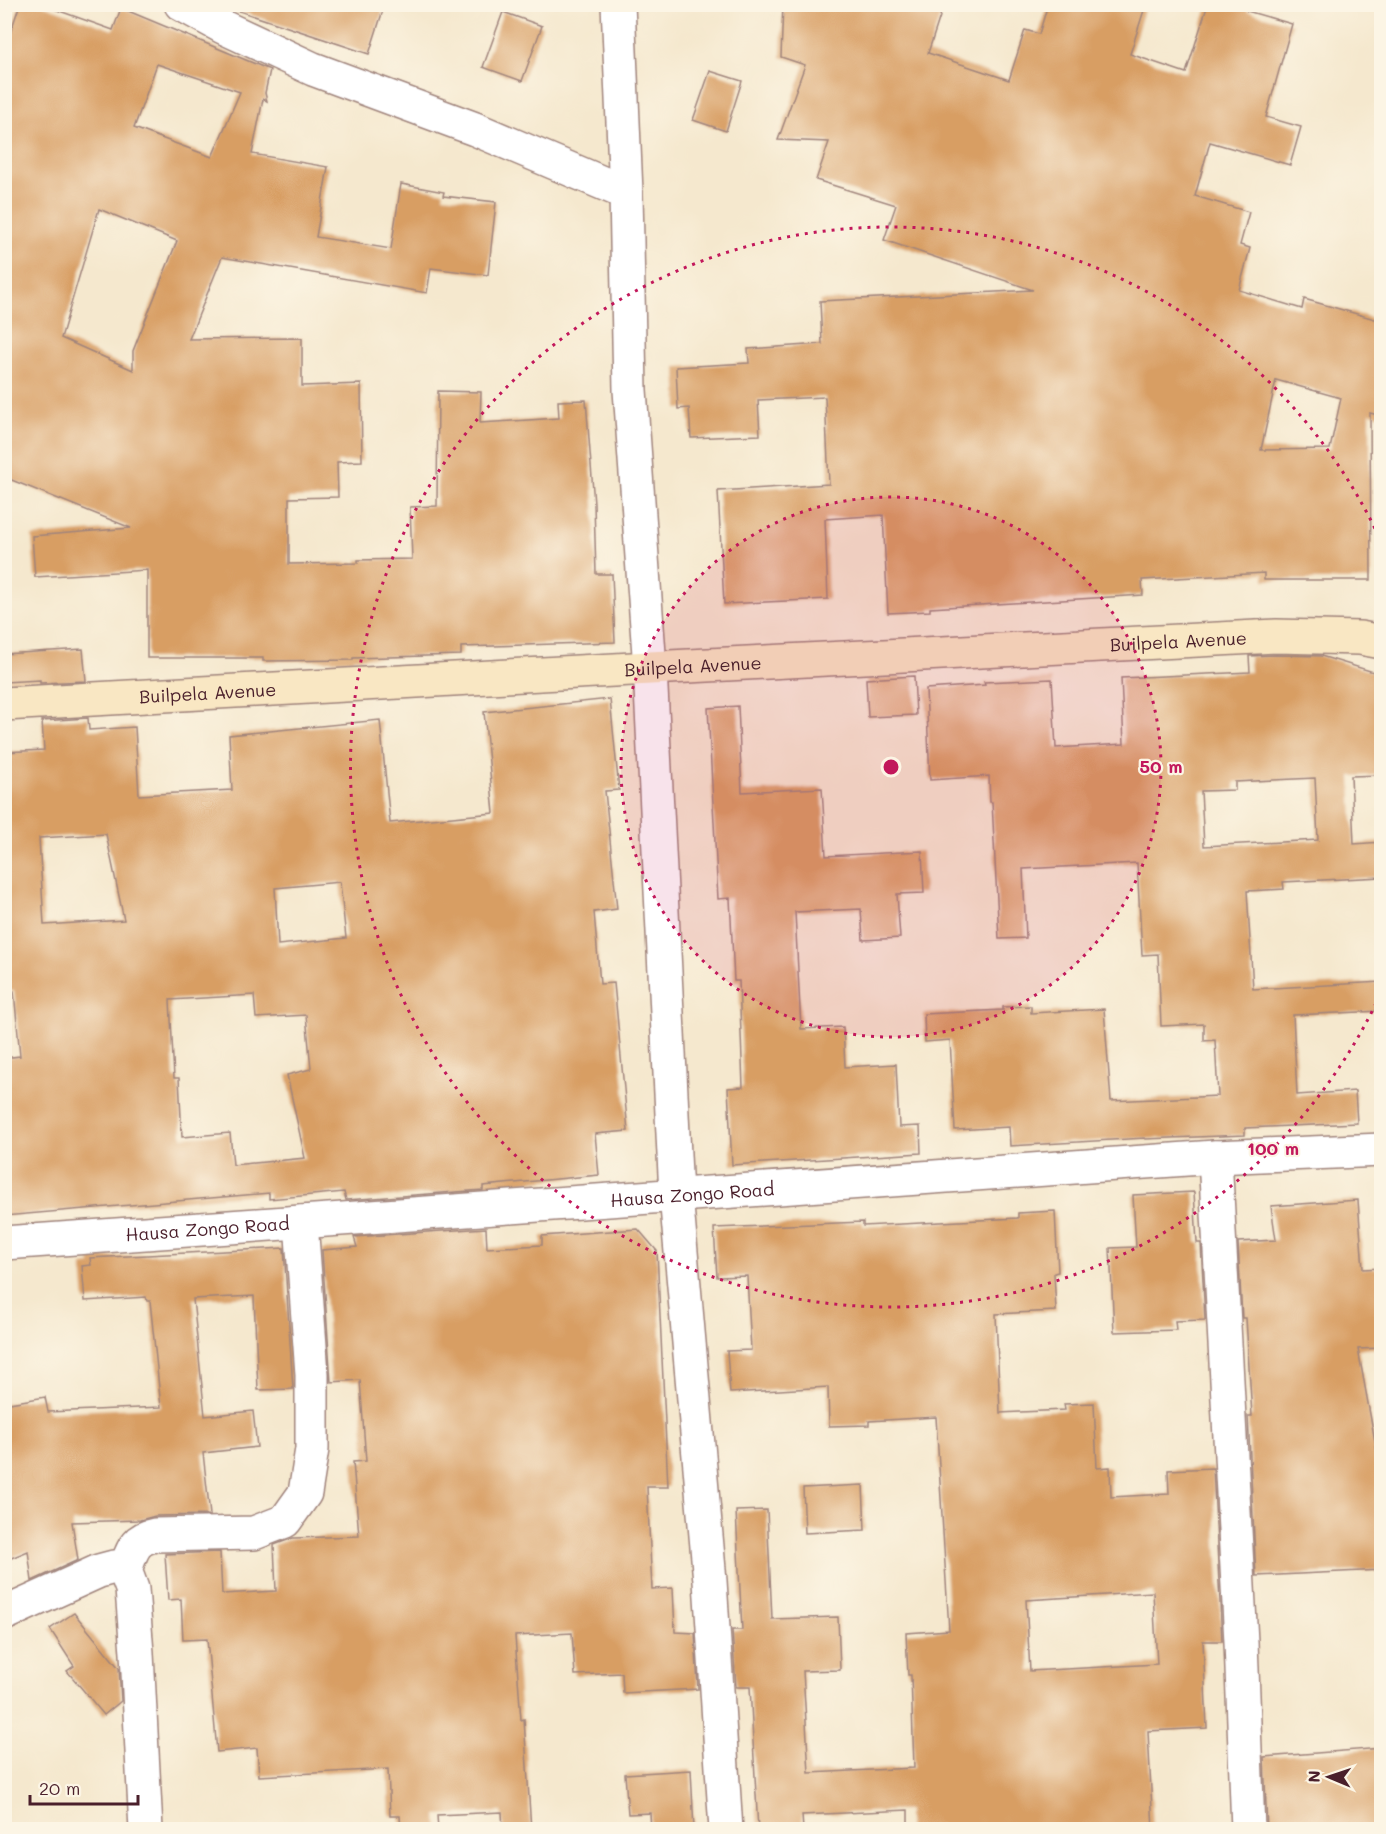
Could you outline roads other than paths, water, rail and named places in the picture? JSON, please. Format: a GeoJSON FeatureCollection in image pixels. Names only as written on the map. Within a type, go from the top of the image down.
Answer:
{"type":"FeatureCollection","features":[{"type":"Feature","properties":{"kind":"street"},"geometry":{"type":"LineString","coordinates":[[182,4],[224,27],[313,69],[475,129],[626,193]]}},
{"type":"Feature","properties":{"kind":"street"},"geometry":{"type":"LineString","coordinates":[[618,4],[626,193],[630,390],[650,668],[676,1195],[710,1581],[726,1830]]}},
{"type":"Feature","properties":{"kind":"street","name":"Builpela Avenue"},"geometry":{"type":"LineString","coordinates":[[4,704],[1276,636],[1382,642]]}},
{"type":"Feature","properties":{"kind":"street","name":"Hausa Zongo Road"},"geometry":{"type":"LineString","coordinates":[[4,1243],[1215,1157],[1382,1150]]}},
{"type":"Feature","properties":{"kind":"street"},"geometry":{"type":"LineString","coordinates":[[1215,1157],[1241,1642],[1248,1830]]}},
{"type":"Feature","properties":{"kind":"street"},"geometry":{"type":"LineString","coordinates":[[146,1830],[132,1589],[125,1570],[133,1547],[143,1537],[254,1533],[285,1521],[305,1493],[312,1449],[312,1374],[301,1222]]}},
{"type":"Feature","properties":{"kind":"street"},"geometry":{"type":"LineString","coordinates":[[4,1614],[99,1570],[114,1568],[125,1570]]}}]}
